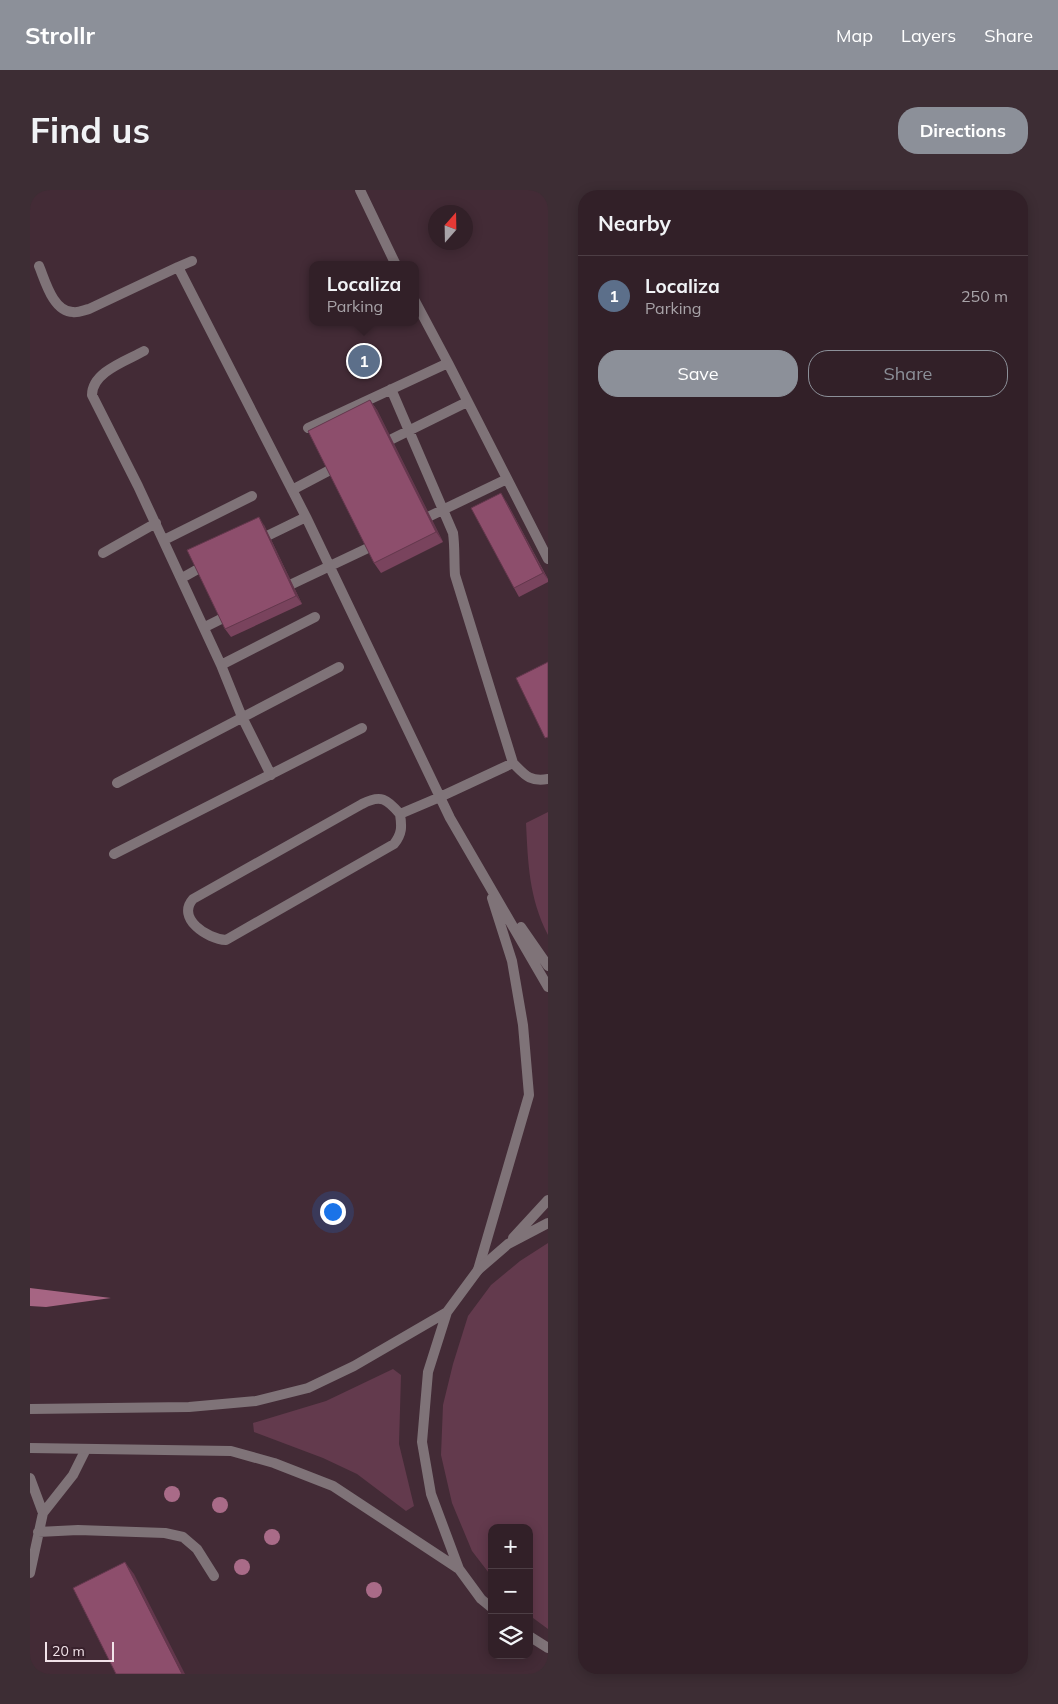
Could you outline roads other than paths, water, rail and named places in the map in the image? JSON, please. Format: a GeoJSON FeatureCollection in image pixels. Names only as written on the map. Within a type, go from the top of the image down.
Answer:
{"type":"FeatureCollection","features":[{"type":"Feature","properties":{"kind":"street"},"geometry":{"type":"LineString","coordinates":[[360,190],[394,261]]}},
{"type":"Feature","properties":{"kind":"street"},"geometry":{"type":"LineString","coordinates":[[39,266],[54,300],[59,306],[74,313],[89,309],[192,261]]}},
{"type":"Feature","properties":{"kind":"street"},"geometry":{"type":"LineString","coordinates":[[178,267],[330,566],[450,818],[548,986]]}},
{"type":"Feature","properties":{"kind":"street"},"geometry":{"type":"LineString","coordinates":[[419,309],[548,559]]}},
{"type":"Feature","properties":{"kind":"street"},"geometry":{"type":"LineString","coordinates":[[144,351],[100,375],[92,388],[92,395],[182,578],[205,627],[242,717],[271,775]]}},
{"type":"Feature","properties":{"kind":"street"},"geometry":{"type":"LineString","coordinates":[[308,428],[448,363]]}},
{"type":"Feature","properties":{"kind":"street"},"geometry":{"type":"LineString","coordinates":[[391,389],[453,533],[455,575],[513,763],[526,777],[538,780],[548,779]]}},
{"type":"Feature","properties":{"kind":"street"},"geometry":{"type":"LineString","coordinates":[[392,440],[468,402]]}},
{"type":"Feature","properties":{"kind":"street"},"geometry":{"type":"LineString","coordinates":[[292,490],[330,470]]}},
{"type":"Feature","properties":{"kind":"street"},"geometry":{"type":"LineString","coordinates":[[430,516],[507,479]]}},
{"type":"Feature","properties":{"kind":"street"},"geometry":{"type":"LineString","coordinates":[[164,540],[252,496]]}},
{"type":"Feature","properties":{"kind":"street"},"geometry":{"type":"LineString","coordinates":[[269,536],[306,518]]}},
{"type":"Feature","properties":{"kind":"street"},"geometry":{"type":"LineString","coordinates":[[103,553],[156,523]]}},
{"type":"Feature","properties":{"kind":"street"},"geometry":{"type":"LineString","coordinates":[[292,584],[368,548]]}},
{"type":"Feature","properties":{"kind":"street"},"geometry":{"type":"LineString","coordinates":[[182,578],[198,570]]}},
{"type":"Feature","properties":{"kind":"street"},"geometry":{"type":"LineString","coordinates":[[221,665],[315,617]]}},
{"type":"Feature","properties":{"kind":"street"},"geometry":{"type":"LineString","coordinates":[[205,627],[222,619]]}},
{"type":"Feature","properties":{"kind":"street"},"geometry":{"type":"LineString","coordinates":[[117,783],[340,667]]}},
{"type":"Feature","properties":{"kind":"street"},"geometry":{"type":"LineString","coordinates":[[114,854],[362,728]]}},
{"type":"Feature","properties":{"kind":"street"},"geometry":{"type":"LineString","coordinates":[[400,814],[513,763]]}},
{"type":"Feature","properties":{"kind":"street"},"geometry":{"type":"LineString","coordinates":[[374,798],[390,803],[400,814],[402,828],[400,837],[394,844],[226,940],[218,939],[209,934],[191,920],[187,912],[188,904],[193,898],[374,798]]}},
{"type":"Feature","properties":{"kind":"street"},"geometry":{"type":"LineString","coordinates":[[486,878],[548,966]]}},
{"type":"Feature","properties":{"kind":"street"},"geometry":{"type":"LineString","coordinates":[[478,1270],[529,1095],[523,1025],[512,961],[486,878]]}},
{"type":"Feature","properties":{"kind":"street"},"geometry":{"type":"LineString","coordinates":[[488,1604],[459,1569],[432,1494],[422,1442],[428,1372],[447,1312],[478,1270],[508,1244],[548,1200]]}},
{"type":"Feature","properties":{"kind":"street"},"geometry":{"type":"LineString","coordinates":[[508,1244],[548,1223]]}},
{"type":"Feature","properties":{"kind":"street"},"geometry":{"type":"LineString","coordinates":[[30,1409],[189,1407],[256,1401],[308,1388],[354,1366],[447,1312]]}},
{"type":"Feature","properties":{"kind":"street"},"geometry":{"type":"LineString","coordinates":[[30,1448],[231,1451],[274,1462],[333,1486],[459,1569]]}},
{"type":"Feature","properties":{"kind":"street"},"geometry":{"type":"LineString","coordinates":[[30,1573],[43,1513],[73,1474],[86,1449]]}},
{"type":"Feature","properties":{"kind":"street"},"geometry":{"type":"LineString","coordinates":[[30,1478],[43,1513]]}},
{"type":"Feature","properties":{"kind":"street"},"geometry":{"type":"LineString","coordinates":[[38,1532],[78,1530],[165,1533],[183,1537],[197,1549],[214,1576]]}},
{"type":"Feature","properties":{"kind":"street"},"geometry":{"type":"LineString","coordinates":[[533,1639],[548,1648]]}},
{"type":"Feature","properties":{"kind":"place","name":"Localiza"},"geometry":{"type":"Point","coordinates":[364,361]}}]}
